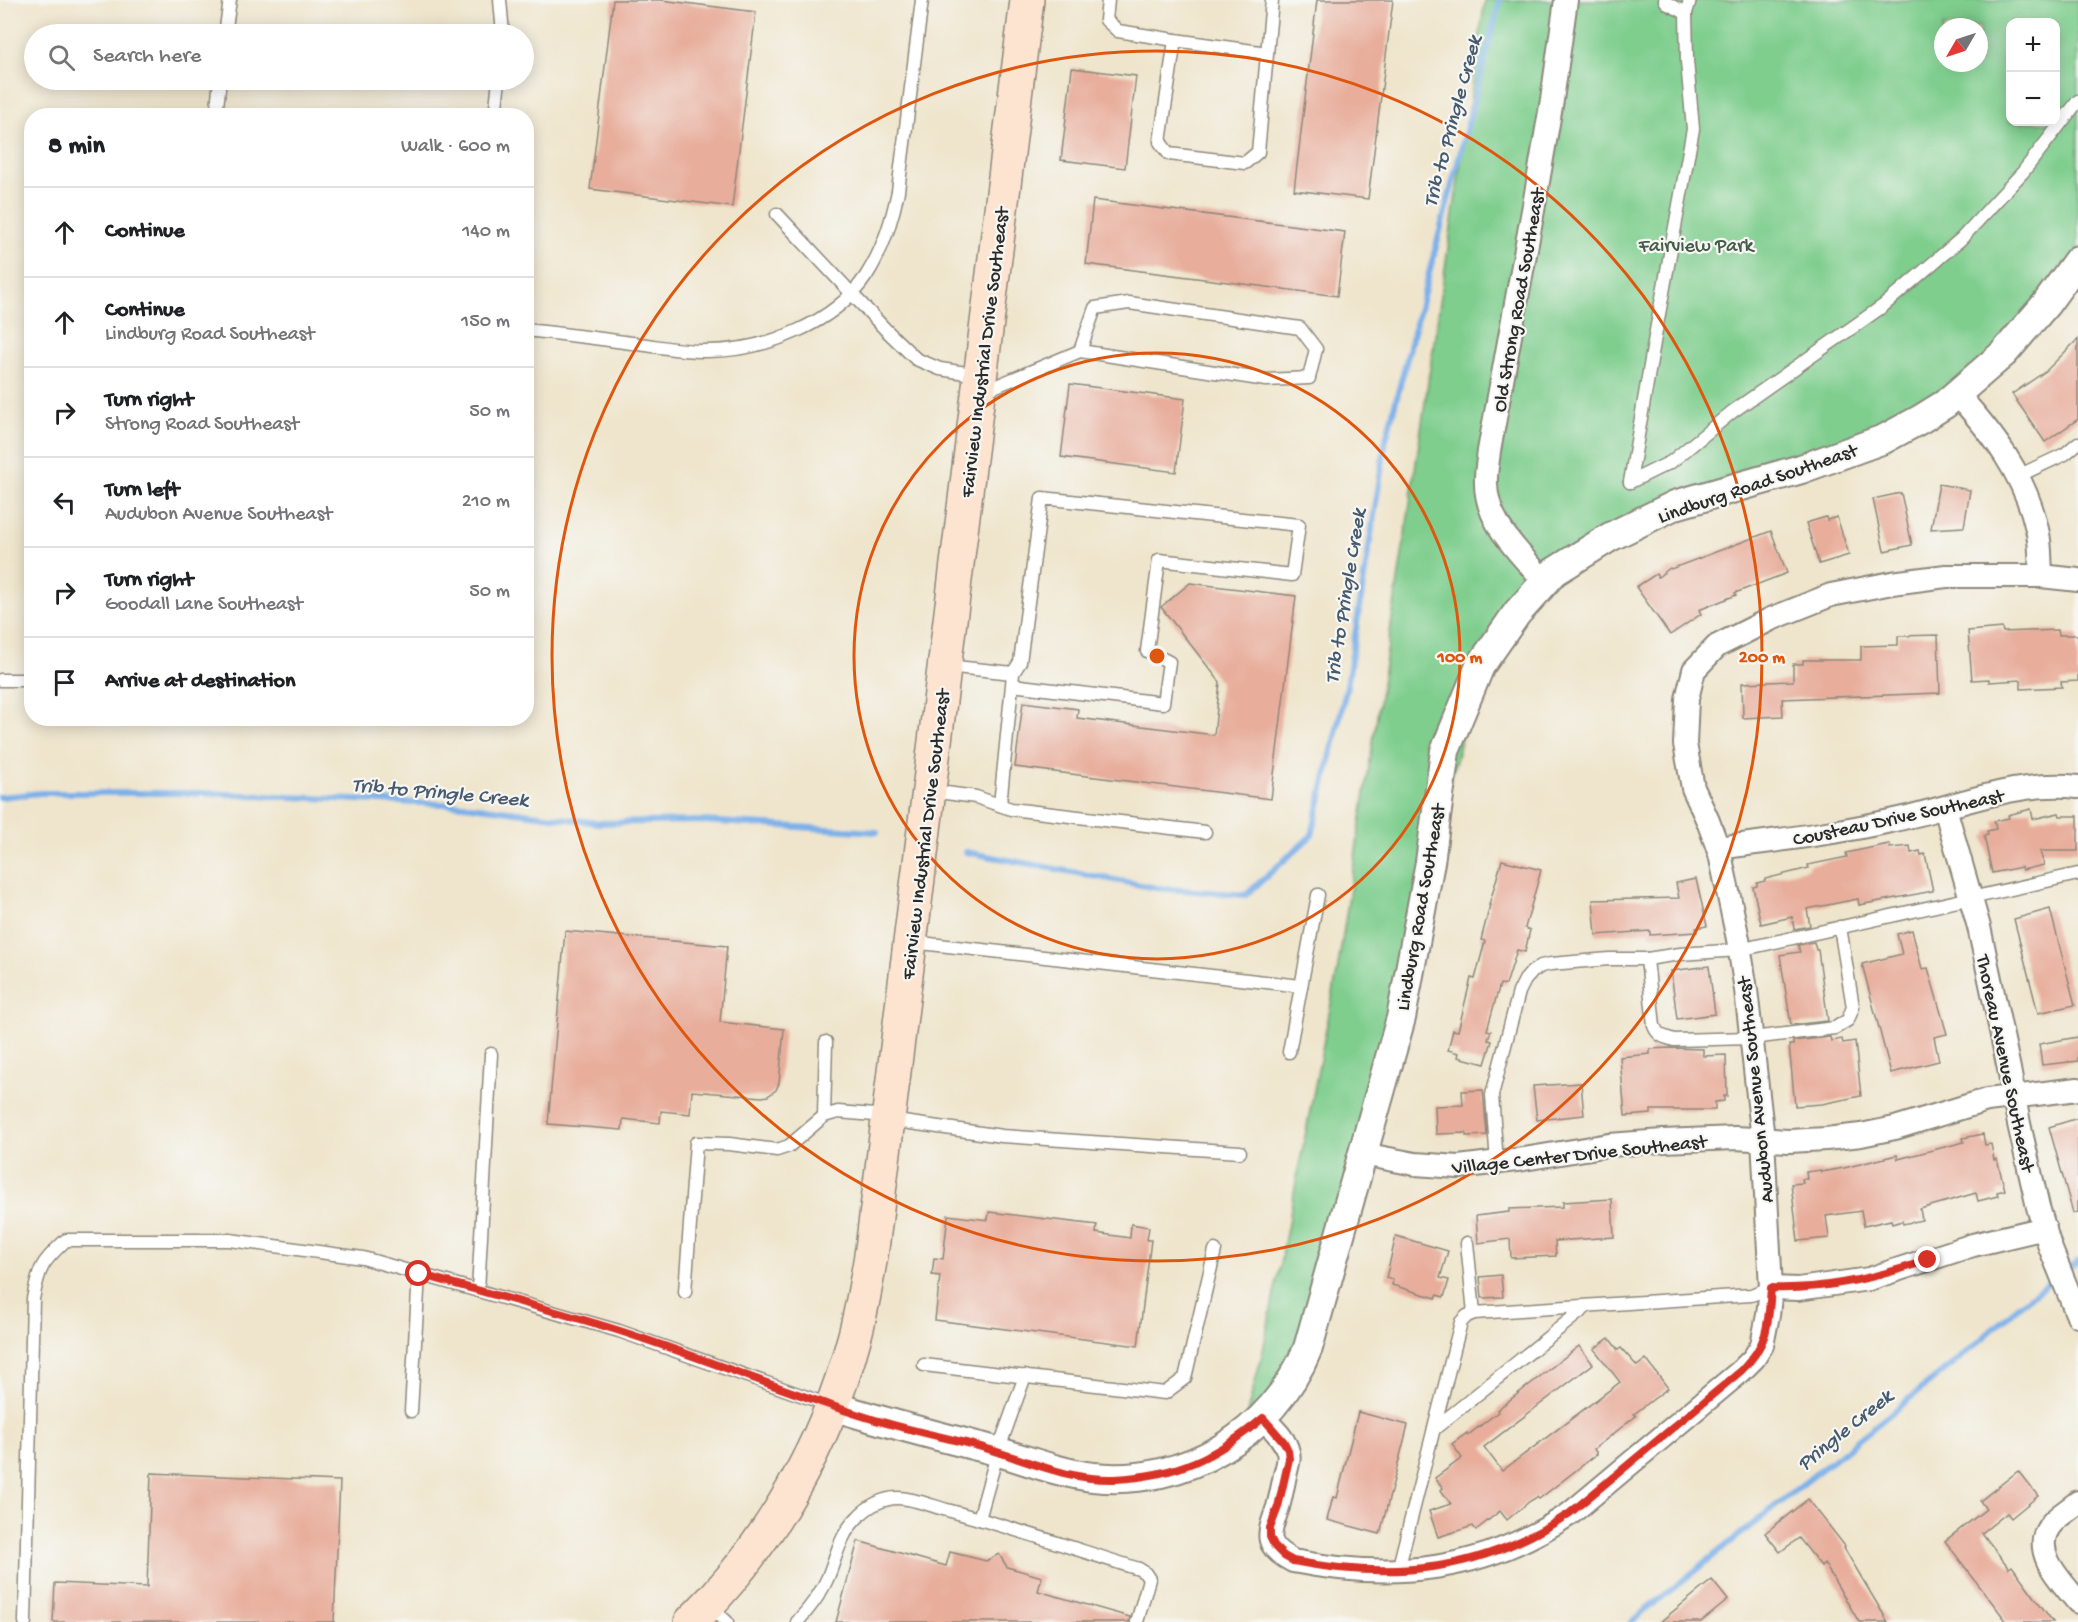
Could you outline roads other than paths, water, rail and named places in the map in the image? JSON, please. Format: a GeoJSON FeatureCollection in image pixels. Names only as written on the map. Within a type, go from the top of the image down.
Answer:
{"type":"FeatureCollection","features":[{"type":"Feature","properties":{"kind":"main road","name":"Fairview Industrial Drive Southeast"},"geometry":{"type":"LineString","coordinates":[[709,1616],[777,1515],[805,1466],[833,1406],[854,1341],[862,1307],[872,1249],[1027,0]]}},
{"type":"Feature","properties":{"kind":"street","name":"Old Strong Road Southeast"},"geometry":{"type":"LineString","coordinates":[[1545,582],[1502,531],[1490,507],[1486,482],[1489,452],[1550,111],[1566,0]]}},
{"type":"Feature","properties":{"kind":"street","name":"Lindburg Road Southeast"},"geometry":{"type":"LineString","coordinates":[[833,1406],[871,1419],[998,1451],[1060,1471],[1113,1479],[1156,1475],[1180,1469],[1202,1460],[1241,1437],[1263,1418],[1292,1382],[1308,1348],[1395,1039],[1430,862],[1445,751],[1480,666],[1517,614],[1554,572],[1610,537],[1675,505],[1801,469],[1884,439],[1922,419],[1957,394],[2004,353],[2046,304],[2078,261]]}},
{"type":"Feature","properties":{"kind":"street"},"geometry":{"type":"LineString","coordinates":[[1957,394],[1988,429],[2005,453],[2028,495],[2038,531],[2042,576]]}},
{"type":"Feature","properties":{"kind":"street","name":"Audubon Avenue Southeast"},"geometry":{"type":"LineString","coordinates":[[1263,1418],[1284,1442],[1289,1459],[1278,1507],[1270,1528],[1270,1537],[1275,1547],[1284,1556],[1293,1561],[1356,1570],[1426,1568],[1488,1555],[1542,1532],[1570,1513],[1754,1358],[1762,1345],[1766,1332],[1771,1288],[1763,1140],[1752,1038],[1739,950],[1718,848],[1693,788],[1684,744],[1687,699],[1694,670],[1717,646],[1771,619],[1831,596],[1892,583],[1946,576],[2042,576],[2078,580]]}},
{"type":"Feature","properties":{"kind":"street","name":"Cousteau Drive Southeast"},"geometry":{"type":"LineString","coordinates":[[1718,848],[1823,835],[2021,789],[2058,785],[2078,787]]}},
{"type":"Feature","properties":{"kind":"street","name":"Thoreau Avenue Southeast"},"geometry":{"type":"LineString","coordinates":[[1945,808],[1988,971],[2036,1196],[2047,1238],[2078,1316]]}},
{"type":"Feature","properties":{"kind":"street","name":"Village Center Drive Southeast"},"geometry":{"type":"LineString","coordinates":[[1363,1154],[1433,1166],[1459,1167],[1609,1145],[1735,1138],[1826,1139],[1862,1135],[1934,1117],[1987,1100],[2078,1089]]}},
{"type":"Feature","properties":{"kind":"street"},"geometry":{"type":"LineString","coordinates":[[1771,1288],[1798,1290],[1869,1279],[1973,1245],[2047,1238]]}},
{"type":"Feature","properties":{"kind":"street"},"geometry":{"type":"LineString","coordinates":[[2078,1502],[2049,1526],[2044,1537],[2044,1552],[2051,1566],[2078,1602]]}},
{"type":"Feature","properties":{"kind":"lane"},"geometry":{"type":"LineString","coordinates":[[226,24],[230,0]]}},
{"type":"Feature","properties":{"kind":"lane"},"geometry":{"type":"LineString","coordinates":[[500,0],[502,24]]}},
{"type":"Feature","properties":{"kind":"lane"},"geometry":{"type":"LineString","coordinates":[[534,331],[693,351],[740,349],[763,345],[792,333],[820,318],[852,293],[875,261],[894,210],[922,0]]}},
{"type":"Feature","properties":{"kind":"lane"},"geometry":{"type":"LineString","coordinates":[[1108,0],[1106,20],[1118,31],[1267,54]]}},
{"type":"Feature","properties":{"kind":"lane"},"geometry":{"type":"LineString","coordinates":[[1174,40],[1161,142],[1169,154],[1245,163],[1258,152],[1272,0]]}},
{"type":"Feature","properties":{"kind":"lane"},"geometry":{"type":"LineString","coordinates":[[1665,0],[1668,4],[1686,13]]}},
{"type":"Feature","properties":{"kind":"lane"},"geometry":{"type":"LineString","coordinates":[[1690,0],[1686,13],[1687,61],[1693,129],[1630,482],[1671,462],[1732,412],[1883,306],[1961,239],[2022,172],[2078,101]]}},
{"type":"Feature","properties":{"kind":"lane"},"geometry":{"type":"LineString","coordinates":[[217,108],[219,90]]}},
{"type":"Feature","properties":{"kind":"lane"},"geometry":{"type":"LineString","coordinates":[[496,108],[498,90]]}},
{"type":"Feature","properties":{"kind":"lane"},"geometry":{"type":"LineString","coordinates":[[777,214],[916,359],[979,385],[1080,351],[1266,380],[1309,378],[1316,349],[1300,327],[1129,303],[1095,308],[1080,351]]}},
{"type":"Feature","properties":{"kind":"lane"},"geometry":{"type":"LineString","coordinates":[[2018,476],[2065,453],[2078,443]]}},
{"type":"Feature","properties":{"kind":"lane"},"geometry":{"type":"LineString","coordinates":[[945,666],[1012,679],[1163,703],[1169,662],[1147,651],[1159,560],[1292,575],[1299,525],[1042,498],[1020,662],[1012,679],[1000,805]]}},
{"type":"Feature","properties":{"kind":"lane"},"geometry":{"type":"LineString","coordinates":[[0,680],[24,680]]}},
{"type":"Feature","properties":{"kind":"lane"},"geometry":{"type":"LineString","coordinates":[[929,791],[976,798],[1011,809],[1205,832]]}},
{"type":"Feature","properties":{"kind":"lane"},"geometry":{"type":"LineString","coordinates":[[1497,1163],[1492,1095],[1519,992],[1525,980],[1541,966],[1551,963],[1647,959],[1739,950],[2078,874]]}},
{"type":"Feature","properties":{"kind":"lane"},"geometry":{"type":"LineString","coordinates":[[1289,1052],[1318,895]]}},
{"type":"Feature","properties":{"kind":"lane"},"geometry":{"type":"LineString","coordinates":[[1647,959],[1654,1026],[1662,1037],[1674,1040],[1752,1038],[1835,1028],[1848,1020],[1853,1007],[1840,927]]}},
{"type":"Feature","properties":{"kind":"lane"},"geometry":{"type":"LineString","coordinates":[[910,942],[1301,986]]}},
{"type":"Feature","properties":{"kind":"lane"},"geometry":{"type":"LineString","coordinates":[[824,1116],[826,1042]]}},
{"type":"Feature","properties":{"kind":"lane"},"geometry":{"type":"LineString","coordinates":[[477,1291],[490,1054]]}},
{"type":"Feature","properties":{"kind":"lane"},"geometry":{"type":"LineString","coordinates":[[685,1292],[696,1143],[729,1144],[777,1150],[789,1146],[824,1116],[838,1112],[1002,1136],[1240,1152]]}},
{"type":"Feature","properties":{"kind":"lane"},"geometry":{"type":"LineString","coordinates":[[25,1622],[33,1299],[38,1276],[47,1257],[66,1240],[230,1240],[363,1258],[619,1331],[833,1406]]}},
{"type":"Feature","properties":{"kind":"lane"},"geometry":{"type":"LineString","coordinates":[[1467,1243],[1474,1313]]}},
{"type":"Feature","properties":{"kind":"lane"},"geometry":{"type":"LineString","coordinates":[[924,1365],[1165,1393],[1185,1378],[1215,1250]]}},
{"type":"Feature","properties":{"kind":"lane"},"geometry":{"type":"LineString","coordinates":[[411,1411],[419,1274]]}},
{"type":"Feature","properties":{"kind":"lane"},"geometry":{"type":"LineString","coordinates":[[1398,1570],[1461,1322],[1467,1316],[1474,1313],[1751,1295],[1771,1288]]}},
{"type":"Feature","properties":{"kind":"lane"},"geometry":{"type":"LineString","coordinates":[[1434,1429],[1586,1307]]}},
{"type":"Feature","properties":{"kind":"lane"},"geometry":{"type":"LineString","coordinates":[[980,1518],[998,1451],[1025,1376]]}},
{"type":"Feature","properties":{"kind":"lane"},"geometry":{"type":"LineString","coordinates":[[797,1622],[823,1586],[840,1541],[848,1528],[871,1506],[884,1500],[900,1498],[980,1518],[1139,1569],[1149,1579],[1137,1622]]}},
{"type":"Feature","properties":{"kind":"waterway","name":"Trib to Pringle Creek"},"geometry":{"type":"LineString","coordinates":[[966,852],[1157,888],[1246,895],[1312,835],[1347,686],[1386,439],[1500,0]]}},
{"type":"Feature","properties":{"kind":"waterway","name":"Trib to Pringle Creek"},"geometry":{"type":"LineString","coordinates":[[0,797],[41,793],[205,793],[464,805],[598,823],[702,821],[877,832]]}},
{"type":"Feature","properties":{"kind":"waterway","name":"Pringle Creek"},"geometry":{"type":"LineString","coordinates":[[2064,1271],[2078,1261]]}},
{"type":"Feature","properties":{"kind":"waterway","name":"Pringle Creek"},"geometry":{"type":"LineString","coordinates":[[1631,1622],[1965,1354],[2020,1305],[2056,1277]]}},
{"type":"Feature","properties":{"kind":"park label","name":"Fairview Park"},"geometry":{"type":"Point","coordinates":[1696,244]}}]}
